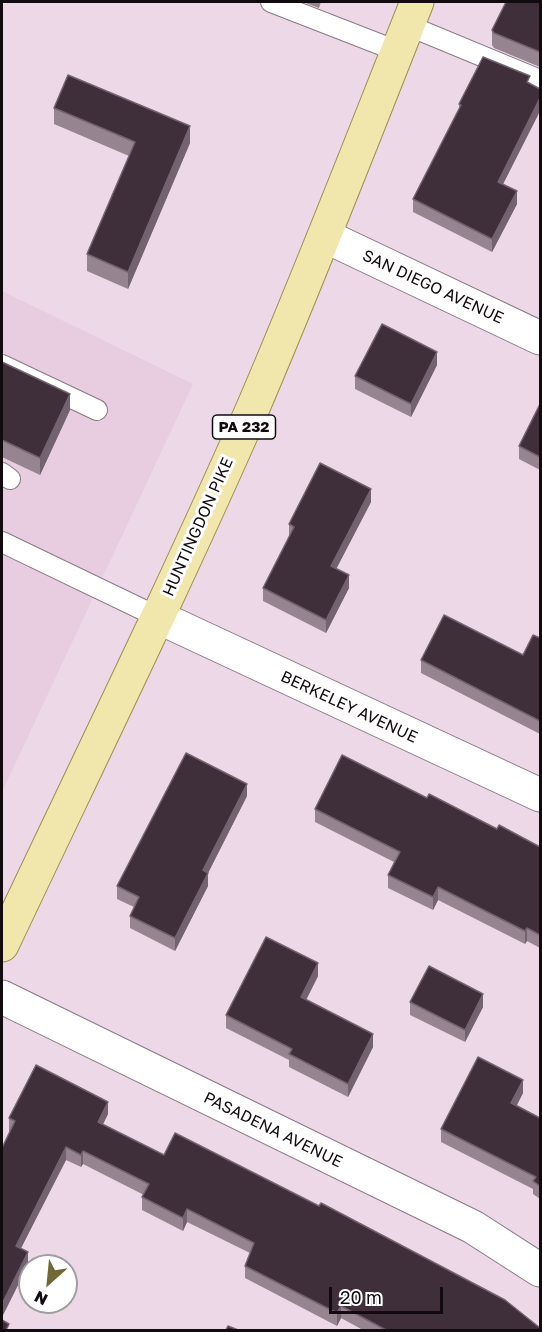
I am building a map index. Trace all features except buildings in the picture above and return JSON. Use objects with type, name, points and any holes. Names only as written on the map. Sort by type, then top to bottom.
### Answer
[{"type":"main road","name":"HUNTINGDON PIKE","points":[[2,945],[158,617],[251,410],[325,236],[407,26]]},
{"type":"street","name":"SAN DIEGO AVENUE","points":[[325,236],[540,338]]},
{"type":"street","name":"BERKELEY AVENUE","points":[[158,617],[540,795]]},
{"type":"street","name":"PASADENA AVENUE","points":[[2,997],[473,1227],[540,1270]]},
{"type":"lane","points":[[271,2],[407,26],[540,80]]},
{"type":"lane","points":[[2,365],[97,410]]},
{"type":"lane","points":[[2,542],[158,617]]},
{"type":"shaded area","points":[[2,291],[193,384],[2,792]]}]
